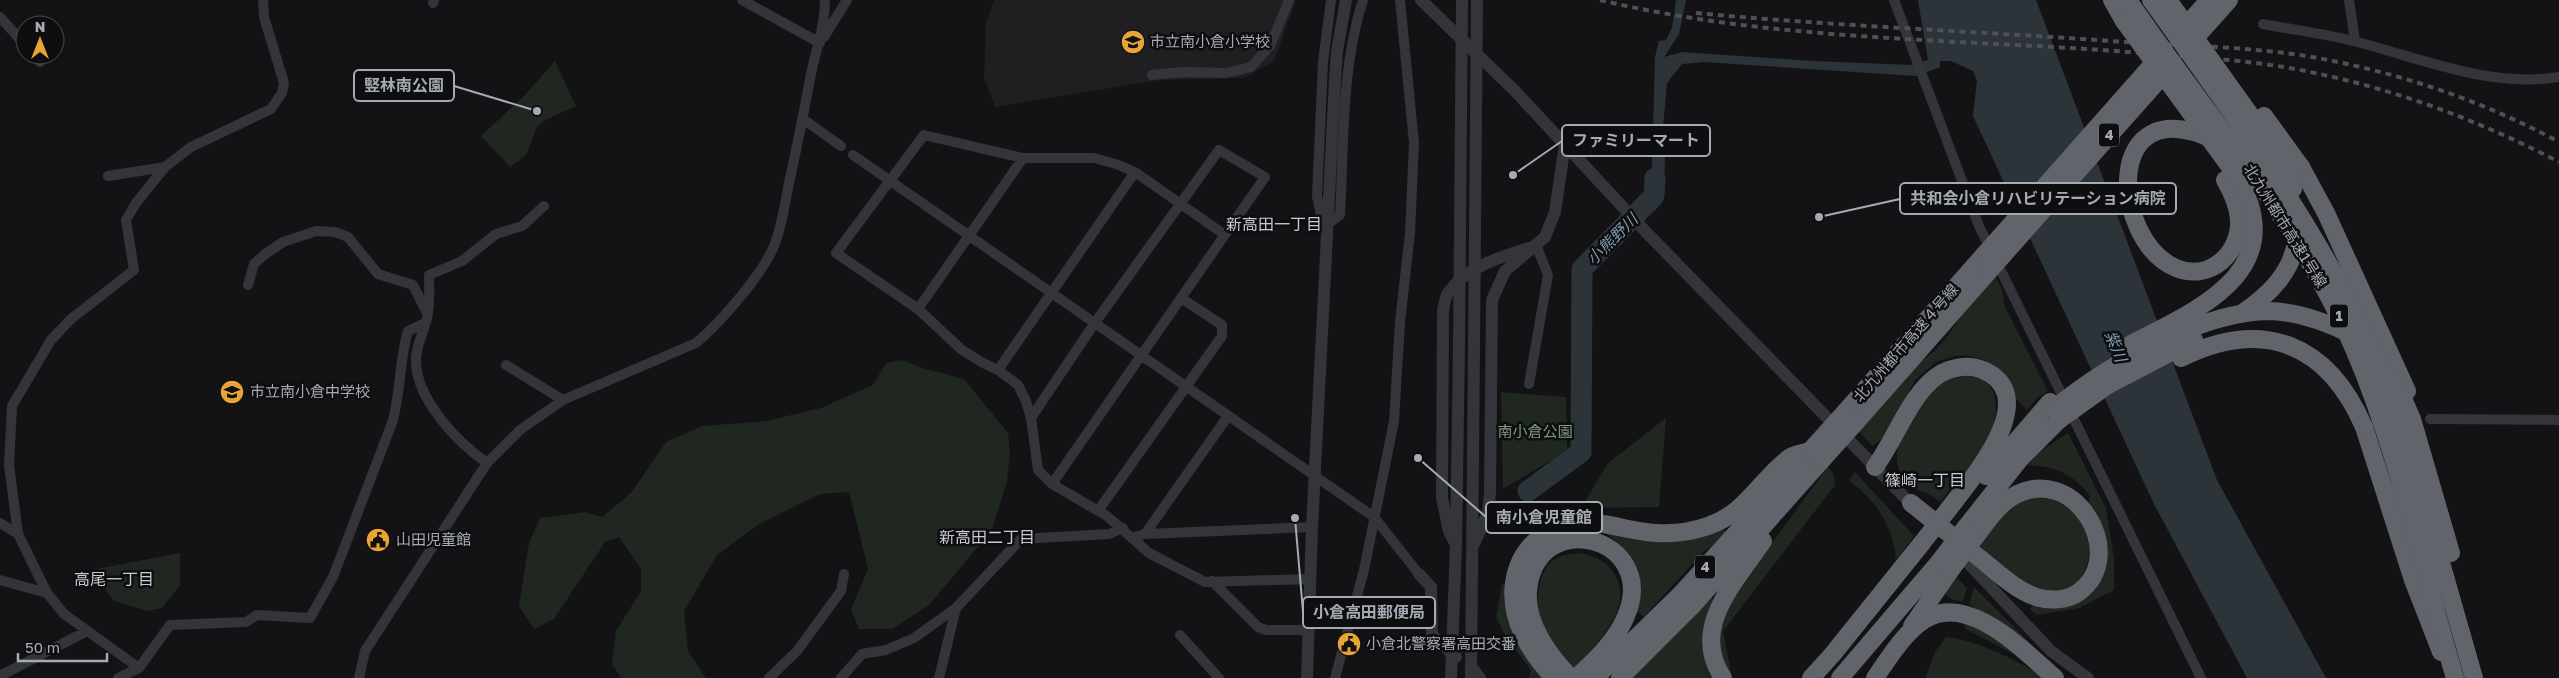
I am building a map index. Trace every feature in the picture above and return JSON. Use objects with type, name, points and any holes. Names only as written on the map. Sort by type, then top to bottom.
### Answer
[{"type":"highway","points":[[2112,0],[2146,60],[2225,180],[2237,208],[2238,234],[2227,257],[2218,266],[2192,272],[2178,269],[2165,262],[2153,252],[2136,220],[2128,188],[2130,162],[2141,140],[2159,129],[2184,129],[2217,141],[2253,170],[2292,217]]},
{"type":"highway","name":"北九州都市高速1号線","points":[[2128,0],[2238,151],[2277,210],[2334,307],[2354,349],[2387,439],[2453,678]]},
{"type":"highway","name":"北九州都市高速1号線","points":[[2151,0],[2248,136],[2291,202],[2349,300],[2370,344],[2403,434],[2474,678]]},
{"type":"highway","points":[[1840,678],[1961,522],[2015,442],[2056,414],[2193,340],[2255,304],[2284,273],[2296,246],[2298,213],[2296,198],[2283,166],[2261,130],[2168,0]]},
{"type":"highway","points":[[2168,0],[2271,125],[2301,167],[2314,190],[2412,402],[2446,510],[2450,530],[2436,575]]},
{"type":"highway","name":"北九州都市高速４号線","points":[[1987,263],[2209,0]]},
{"type":"highway","name":"北九州都市高速４号線","points":[[1581,677],[1674,602],[1816,456],[1987,263],[2229,0]]},
{"type":"highway","points":[[2056,414],[2074,380],[2098,363],[2220,294],[2242,269],[2254,240],[2252,209],[2238,178],[2124,21]]},
{"type":"highway","points":[[1854,678],[1935,556],[1961,522],[2008,473],[2056,414],[2101,374],[2122,362],[2186,331],[2229,316],[2250,312],[2292,313],[2330,324],[2352,335],[2369,348],[2395,380],[2412,419],[2486,678]]},
{"type":"highway","points":[[2056,414],[2119,389],[2210,345],[2243,339],[2261,339],[2280,342],[2315,359],[2344,387],[2361,420],[2413,580],[2453,678]]},
{"type":"highway","points":[[1875,467],[1888,450],[1921,392],[1936,377],[1962,367],[1972,367],[1991,374],[1998,380],[2007,398],[2005,422],[1989,454],[1961,522]]},
{"type":"highway","points":[[1554,678],[1541,664],[1524,637],[1513,599],[1518,564],[1536,539],[1551,529],[1572,522],[1596,522],[1656,533],[1675,533],[1709,526],[1739,509],[1790,457],[1816,456]]},
{"type":"highway","name":"北九州都市高速４号線","points":[[1620,678],[1692,606],[1801,484],[1816,456]]},
{"type":"highway","points":[[1723,678],[1717,669],[1711,646],[1714,619],[1720,605],[1801,484]]},
{"type":"highway","points":[[1911,503],[2004,578],[2037,597],[2060,600],[2076,594],[2089,583],[2097,567],[2097,539],[2087,515],[2070,497],[2052,489],[2031,489],[2013,496],[1996,511],[1961,522]]},
{"type":"highway","points":[[1580,539],[1602,543],[1620,556],[1627,566],[1631,590],[1631,603],[1619,631],[1581,677],[1558,664],[1539,635],[1529,609],[1528,595],[1532,572],[1542,553],[1559,543],[1580,539]]},
{"type":"highway","points":[[1823,678],[1836,657],[1883,598],[1935,556]]},
{"type":"highway","points":[[1902,642],[1935,556]]},
{"type":"highway","points":[[1811,678],[1836,657],[1935,556]]},
{"type":"highway","points":[[1875,677],[1918,625],[1931,616],[1947,613],[1966,615],[1998,630],[2054,678]]},
{"type":"street","points":[[139,668],[64,614],[47,593],[18,534],[9,465],[12,406],[51,340],[71,318],[134,270],[126,220],[136,203],[165,167],[191,147],[271,109],[282,93],[284,83],[264,17],[263,0]]},
{"type":"street","points":[[742,0],[820,43]]},
{"type":"street","points":[[359,678],[366,651],[487,463],[520,430],[563,400],[696,343],[709,332],[755,276],[774,246],[820,43],[825,0]]},
{"type":"street","points":[[820,43],[847,0]]},
{"type":"street","points":[[1152,75],[1183,72],[1226,73],[1251,66],[1270,46],[1289,0]]},
{"type":"street","points":[[1328,224],[1322,220],[1317,196],[1323,62],[1331,0]]},
{"type":"street","points":[[1307,678],[1312,527],[1337,51],[1346,0]]},
{"type":"street","points":[[1328,224],[1340,215],[1346,92],[1358,16],[1363,0]]},
{"type":"street","points":[[1335,678],[1364,570],[1394,421],[1400,322],[1410,234],[1414,143],[1400,0]]},
{"type":"street","points":[[1421,0],[1515,91],[1620,205],[1911,503],[2051,650],[2088,678]]},
{"type":"street","points":[[1452,678],[1459,346],[1462,0]]},
{"type":"street","points":[[1471,672],[1474,544],[1477,0]]},
{"type":"street","points":[[1894,0],[1979,226],[2201,678]]},
{"type":"street","points":[[2349,0],[2355,41]]},
{"type":"street","points":[[0,17],[15,34]]},
{"type":"street","points":[[2263,24],[2355,41],[2471,75],[2546,79],[2559,77]]},
{"type":"street","points":[[803,120],[841,146]]},
{"type":"street","points":[[1225,235],[1135,172],[1094,158],[1023,158],[924,135],[836,253],[918,309],[962,350],[982,363],[998,370],[1018,385],[1026,401],[1031,418],[1038,470],[1052,484],[1123,528],[1149,553],[1205,582],[1311,579]]},
{"type":"street","points":[[1474,544],[1488,513],[1490,499],[1492,300],[1505,271],[1545,237],[1555,212],[1565,144]]},
{"type":"street","points":[[1031,418],[1094,324],[1179,203],[1219,150],[1265,177],[1052,484]]},
{"type":"street","points":[[853,155],[1374,517],[1419,574],[1431,586],[1432,634],[1452,656],[1481,678]]},
{"type":"street","points":[[918,309],[1023,158]]},
{"type":"street","points":[[108,176],[165,167]]},
{"type":"street","points":[[998,370],[1135,172]]},
{"type":"street","points":[[487,463],[471,452],[447,426],[421,388],[416,361],[427,319],[429,275],[462,261],[496,234],[522,226],[544,206]]},
{"type":"street","points":[[248,285],[254,264],[284,242],[316,231],[335,232],[348,237],[378,274],[406,281],[413,285],[427,319]]},
{"type":"street","points":[[1529,384],[1548,275],[1536,246]]},
{"type":"street","points":[[1456,545],[1449,531],[1442,498],[1443,312],[1448,293],[1470,272],[1504,256],[1536,246]]},
{"type":"street","points":[[1098,511],[1222,336],[1222,325],[1181,298]]},
{"type":"street","points":[[118,678],[139,668],[170,625],[246,622],[257,615],[310,618],[333,577],[392,423],[399,400],[405,342],[408,331],[427,319]]},
{"type":"street","points":[[506,365],[563,400]]},
{"type":"street","points":[[1145,534],[1228,416]]},
{"type":"street","points":[[2430,419],[2559,420]]},
{"type":"street","points":[[0,522],[18,534]]},
{"type":"street","points":[[1134,537],[1145,534],[1312,527]]},
{"type":"street","points":[[841,678],[862,654],[886,650],[914,638],[956,608],[1021,539],[1110,534],[1123,528]]},
{"type":"street","points":[[769,678],[797,651],[841,591],[844,574]]},
{"type":"street","points":[[0,580],[47,593]]},
{"type":"street","points":[[1212,581],[1258,628],[1266,630],[1309,630]]},
{"type":"street","points":[[939,678],[956,608]]},
{"type":"street","points":[[0,676],[87,631]]},
{"type":"street","points":[[1180,635],[1219,678]]},
{"type":"shaded area","name":"市立南小倉小学校","points":[[994,0],[1296,0],[1274,61],[1244,78],[1160,80],[995,107],[984,78],[986,24]]},
{"type":"green space","points":[[555,61],[576,106],[545,120],[537,127],[526,155],[510,167],[481,136],[524,96]]},
{"type":"green space","points":[[1995,276],[2002,289],[2004,305],[2048,391],[2038,397],[2027,410],[2015,397],[2011,385],[2001,371],[1982,359],[1964,355],[1955,356],[1936,362],[1915,380],[1887,435],[1872,446],[1859,432],[1919,362],[1939,346],[1969,305]]},
{"type":"green space","points":[[902,360],[922,368],[964,379],[1008,433],[1010,453],[1007,481],[992,530],[929,605],[892,629],[859,629],[851,609],[868,569],[849,492],[820,494],[759,524],[717,555],[684,611],[688,651],[706,678],[621,678],[612,664],[616,631],[641,591],[641,569],[619,537],[605,542],[554,619],[534,629],[519,606],[529,543],[540,518],[585,512],[602,517],[631,493],[666,442],[702,426],[766,421],[821,408],[873,385],[886,363]]},
{"type":"green space","points":[[1962,374],[1979,377],[1988,384],[1993,391],[1995,400],[1995,419],[1986,445],[1940,502],[1907,483],[1898,466],[1897,454],[1905,428],[1920,403],[1937,384]]},
{"type":"green space","name":"南小倉公園","points":[[1501,392],[1566,397],[1567,451],[1503,489]]},
{"type":"green space","points":[[1666,418],[1659,507],[1581,508],[1608,463]]},
{"type":"green space","points":[[2068,433],[2106,508],[2114,559],[2114,590],[2079,608],[2036,615],[2030,609],[2036,603],[2096,582],[2088,506],[2090,496],[2077,482],[2055,469],[2028,465],[2041,451]]},
{"type":"green space","points":[[1828,467],[1834,475],[1835,485],[1723,631],[1732,678],[1721,664],[1717,637],[1731,598]]},
{"type":"green space","points":[[1855,472],[1914,536],[1896,560],[1891,535],[1882,515],[1859,488],[1849,480]]},
{"type":"green space","points":[[2029,497],[2053,498],[2074,511],[2085,526],[2089,539],[2089,553],[2086,566],[2080,578],[2071,587],[2059,591],[2044,591],[2024,584],[1998,565],[1976,542],[2002,512]]},
{"type":"green space","points":[[1721,526],[1726,531],[1712,546],[1704,551],[1644,617],[1637,611],[1641,586],[1636,566],[1624,549],[1605,533],[1606,530]]},
{"type":"green space","points":[[180,553],[180,585],[162,608],[147,611],[114,601],[91,570]]},
{"type":"green space","points":[[1578,553],[1599,559],[1611,568],[1619,586],[1620,600],[1610,626],[1573,669],[1557,648],[1544,626],[1538,602],[1542,576],[1548,565],[1561,556]]},
{"type":"green space","points":[[1953,573],[1967,588],[1963,602],[1951,599],[1940,589]]},
{"type":"green space","points":[[1502,584],[1505,584],[1545,678],[1529,678],[1531,670],[1506,637],[1496,617]]},
{"type":"green space","points":[[1974,587],[2049,662],[1969,604]]},
{"type":"green space","points":[[1711,598],[1715,601],[1704,649],[1707,668],[1712,678],[1631,678]]},
{"type":"green space","points":[[1963,623],[1980,628],[2018,656],[1967,630]]},
{"type":"green space","points":[[1946,637],[1985,647],[2010,658],[2046,678],[1925,678],[1935,652]]},
{"type":"water","name":"紫川","points":[[1676,0],[1686,0],[1679,34],[1664,57],[1682,52],[1813,61],[1912,65],[1928,60],[1918,0],[2036,0],[2217,480],[2326,678],[2247,678],[2154,504],[1973,116],[1977,81],[1973,71],[1951,61],[1940,61],[1940,67],[1916,76],[1704,62],[1682,64],[1667,83],[1661,149],[1665,151],[1664,198],[1655,211],[1647,202],[1648,193],[1651,193],[1654,172],[1652,168],[1655,57],[1659,41],[1666,40],[1672,28]]},
{"type":"waterway","name":"小熊野川","points":[[1528,491],[1581,452],[1582,269],[1654,196],[1655,178]]},
{"type":"railway","points":[[1600,0],[1668,14],[1806,32],[2154,54],[2232,60],[2291,68],[2343,79],[2438,108],[2499,133],[2559,162]]},
{"type":"railway","points":[[1696,13],[2293,54],[2381,72],[2412,81],[2501,114],[2559,142]]},
{"type":"place","name":"市立南小倉小学校","points":[[1133,42]]},
{"type":"place","name":"竪林南公園","points":[[537,111]]},
{"type":"place","name":"ファミリーマート","points":[[1513,175]]},
{"type":"place","name":"共和会小倉リハビリテーション病院","points":[[1819,217]]},
{"type":"place","name":"市立南小倉中学校","points":[[232,392]]},
{"type":"place","name":"南小倉児童館","points":[[1418,458]]},
{"type":"place","name":"小倉高田郵便局","points":[[1295,518]]},
{"type":"place","name":"山田児童館","points":[[378,540]]},
{"type":"place","name":"小倉北警察署高田交番","points":[[1349,644]]},
{"type":"district","name":"新高田一丁目","points":[[1274,224]]},
{"type":"district","name":"篠崎一丁目","points":[[1925,480]]},
{"type":"district","name":"新高田二丁目","points":[[987,537]]},
{"type":"district","name":"高尾一丁目","points":[[114,579]]}]
